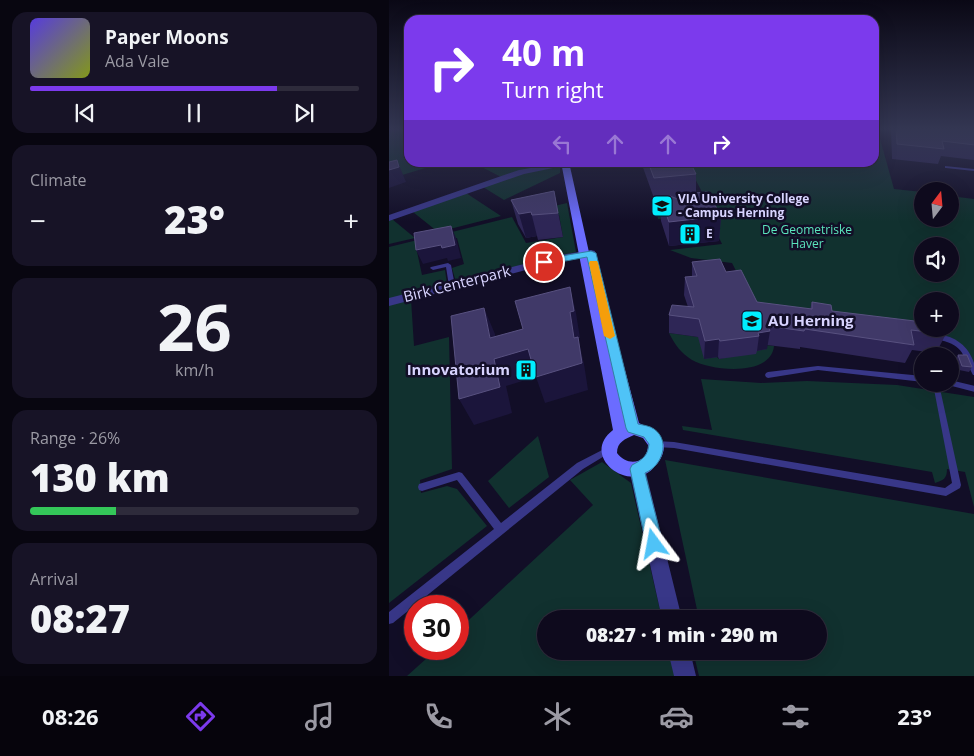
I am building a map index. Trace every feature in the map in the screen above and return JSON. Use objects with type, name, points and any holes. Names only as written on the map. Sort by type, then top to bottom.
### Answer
[{"type":"street","points":[[389,218],[522,172],[547,167]]},
{"type":"street","points":[[568,167],[627,430]]},
{"type":"street","name":"Birk Centerpark","points":[[389,302],[560,258],[587,254]]},
{"type":"street","points":[[627,430],[648,432],[656,444],[656,452],[652,460],[646,466],[637,469],[626,470],[617,466],[610,459],[608,450],[610,443],[627,430]]},
{"type":"street","points":[[637,469],[670,610]]},
{"type":"street","points":[[681,660],[685,676]]},
{"type":"lane","points":[[946,166],[974,170]]},
{"type":"lane","points":[[433,268],[448,265],[452,286]]},
{"type":"lane","points":[[939,337],[962,346],[974,373]]},
{"type":"lane","points":[[768,375],[818,368],[914,378]]},
{"type":"lane","points":[[959,386],[974,389]]},
{"type":"lane","points":[[656,444],[674,444],[946,492],[957,485],[938,392]]},
{"type":"lane","points":[[389,619],[580,466],[608,450]]},
{"type":"lane","points":[[422,487],[459,476],[500,529]]},
{"type":"green space","points":[[389,160],[404,160],[404,167],[429,167],[389,179]]},
{"type":"green space","name":"De Geometriske Haver","points":[[879,160],[886,160],[894,189],[914,191],[914,228],[959,228],[959,197],[974,199],[974,372],[962,346],[947,337],[959,337],[959,292],[914,292],[914,330],[756,310],[732,263],[691,258],[670,250],[722,244],[708,215],[658,219],[655,202],[704,196],[689,167],[879,167]]},
{"type":"green space","points":[[482,167],[540,167],[501,177]]},
{"type":"green space","points":[[560,167],[560,173],[504,200],[483,187],[524,173]]},
{"type":"green space","points":[[466,193],[501,216],[438,232],[413,212]]},
{"type":"green space","points":[[567,203],[576,252],[456,282],[452,268],[464,264],[457,238],[447,240],[440,235],[512,217],[526,243],[563,237],[559,215],[520,214]]},
{"type":"green space","points":[[392,219],[415,238],[389,244],[389,220]]},
{"type":"green space","points":[[434,236],[416,247],[422,275],[445,270],[447,284],[389,299],[389,247]]},
{"type":"green space","points":[[411,299],[414,346],[449,337],[452,469],[420,480],[421,493],[447,486],[457,489],[487,526],[389,603],[389,305]]},
{"type":"green space","points":[[669,333],[698,337],[719,359],[755,351],[765,345],[774,346],[770,356],[763,363],[752,367],[726,369],[712,367],[692,360],[679,348]]},
{"type":"green space","points":[[701,379],[761,383],[807,381],[897,385],[914,388],[914,392],[942,392],[974,397],[974,507],[965,472],[947,469],[944,479],[935,483],[932,472],[683,430],[682,426],[712,430]]},
{"type":"green space","points":[[538,436],[549,477],[509,508],[488,481]]},
{"type":"green space","points":[[665,460],[974,514],[974,676],[699,676],[695,660],[827,660],[827,610],[697,610]]},
{"type":"green space","points":[[602,462],[631,483],[660,610],[537,610],[537,660],[671,660],[675,676],[407,676],[425,660],[469,660],[469,620],[593,505],[570,480]]},
{"type":"building","points":[[397,160],[399,167],[389,170],[389,162]]},
{"type":"building","points":[[650,167],[692,167],[696,174],[654,178]]},
{"type":"building","points":[[554,191],[558,213],[532,215],[531,212],[519,214],[511,200]]},
{"type":"building","points":[[708,192],[721,216],[669,222],[660,197],[670,196],[680,200],[697,200],[694,193]]},
{"type":"building","points":[[451,226],[455,245],[442,248],[441,245],[416,250],[414,233]]},
{"type":"building","points":[[720,259],[726,272],[741,270],[757,302],[812,309],[812,302],[831,305],[832,311],[914,321],[914,330],[911,330],[914,345],[805,329],[804,331],[768,326],[770,331],[758,333],[759,336],[705,341],[699,319],[669,315],[672,305],[694,307],[685,277],[697,276],[692,262]]},
{"type":"building","points":[[570,287],[574,311],[570,312],[574,338],[578,337],[582,363],[536,377],[528,349],[494,359],[500,387],[459,399],[451,316],[484,308],[490,338],[523,329],[515,301]]},
{"type":"building","points":[[959,355],[967,355],[972,367],[962,366]]},
{"type":"slow traffic","points":[[593,263],[610,336]]},
{"type":"place","name":"VIA University College - Campus Herning","points":[[662,206]]},
{"type":"place","name":"E","points":[[690,234]]},
{"type":"place","name":"AU Herning","points":[[752,321]]},
{"type":"place","name":"Innovatorium","points":[[526,370]]},
{"type":"route","points":[[544,262],[591,253],[633,428],[648,432],[656,444],[656,452],[652,460],[646,466],[637,469],[654,544]]}]
